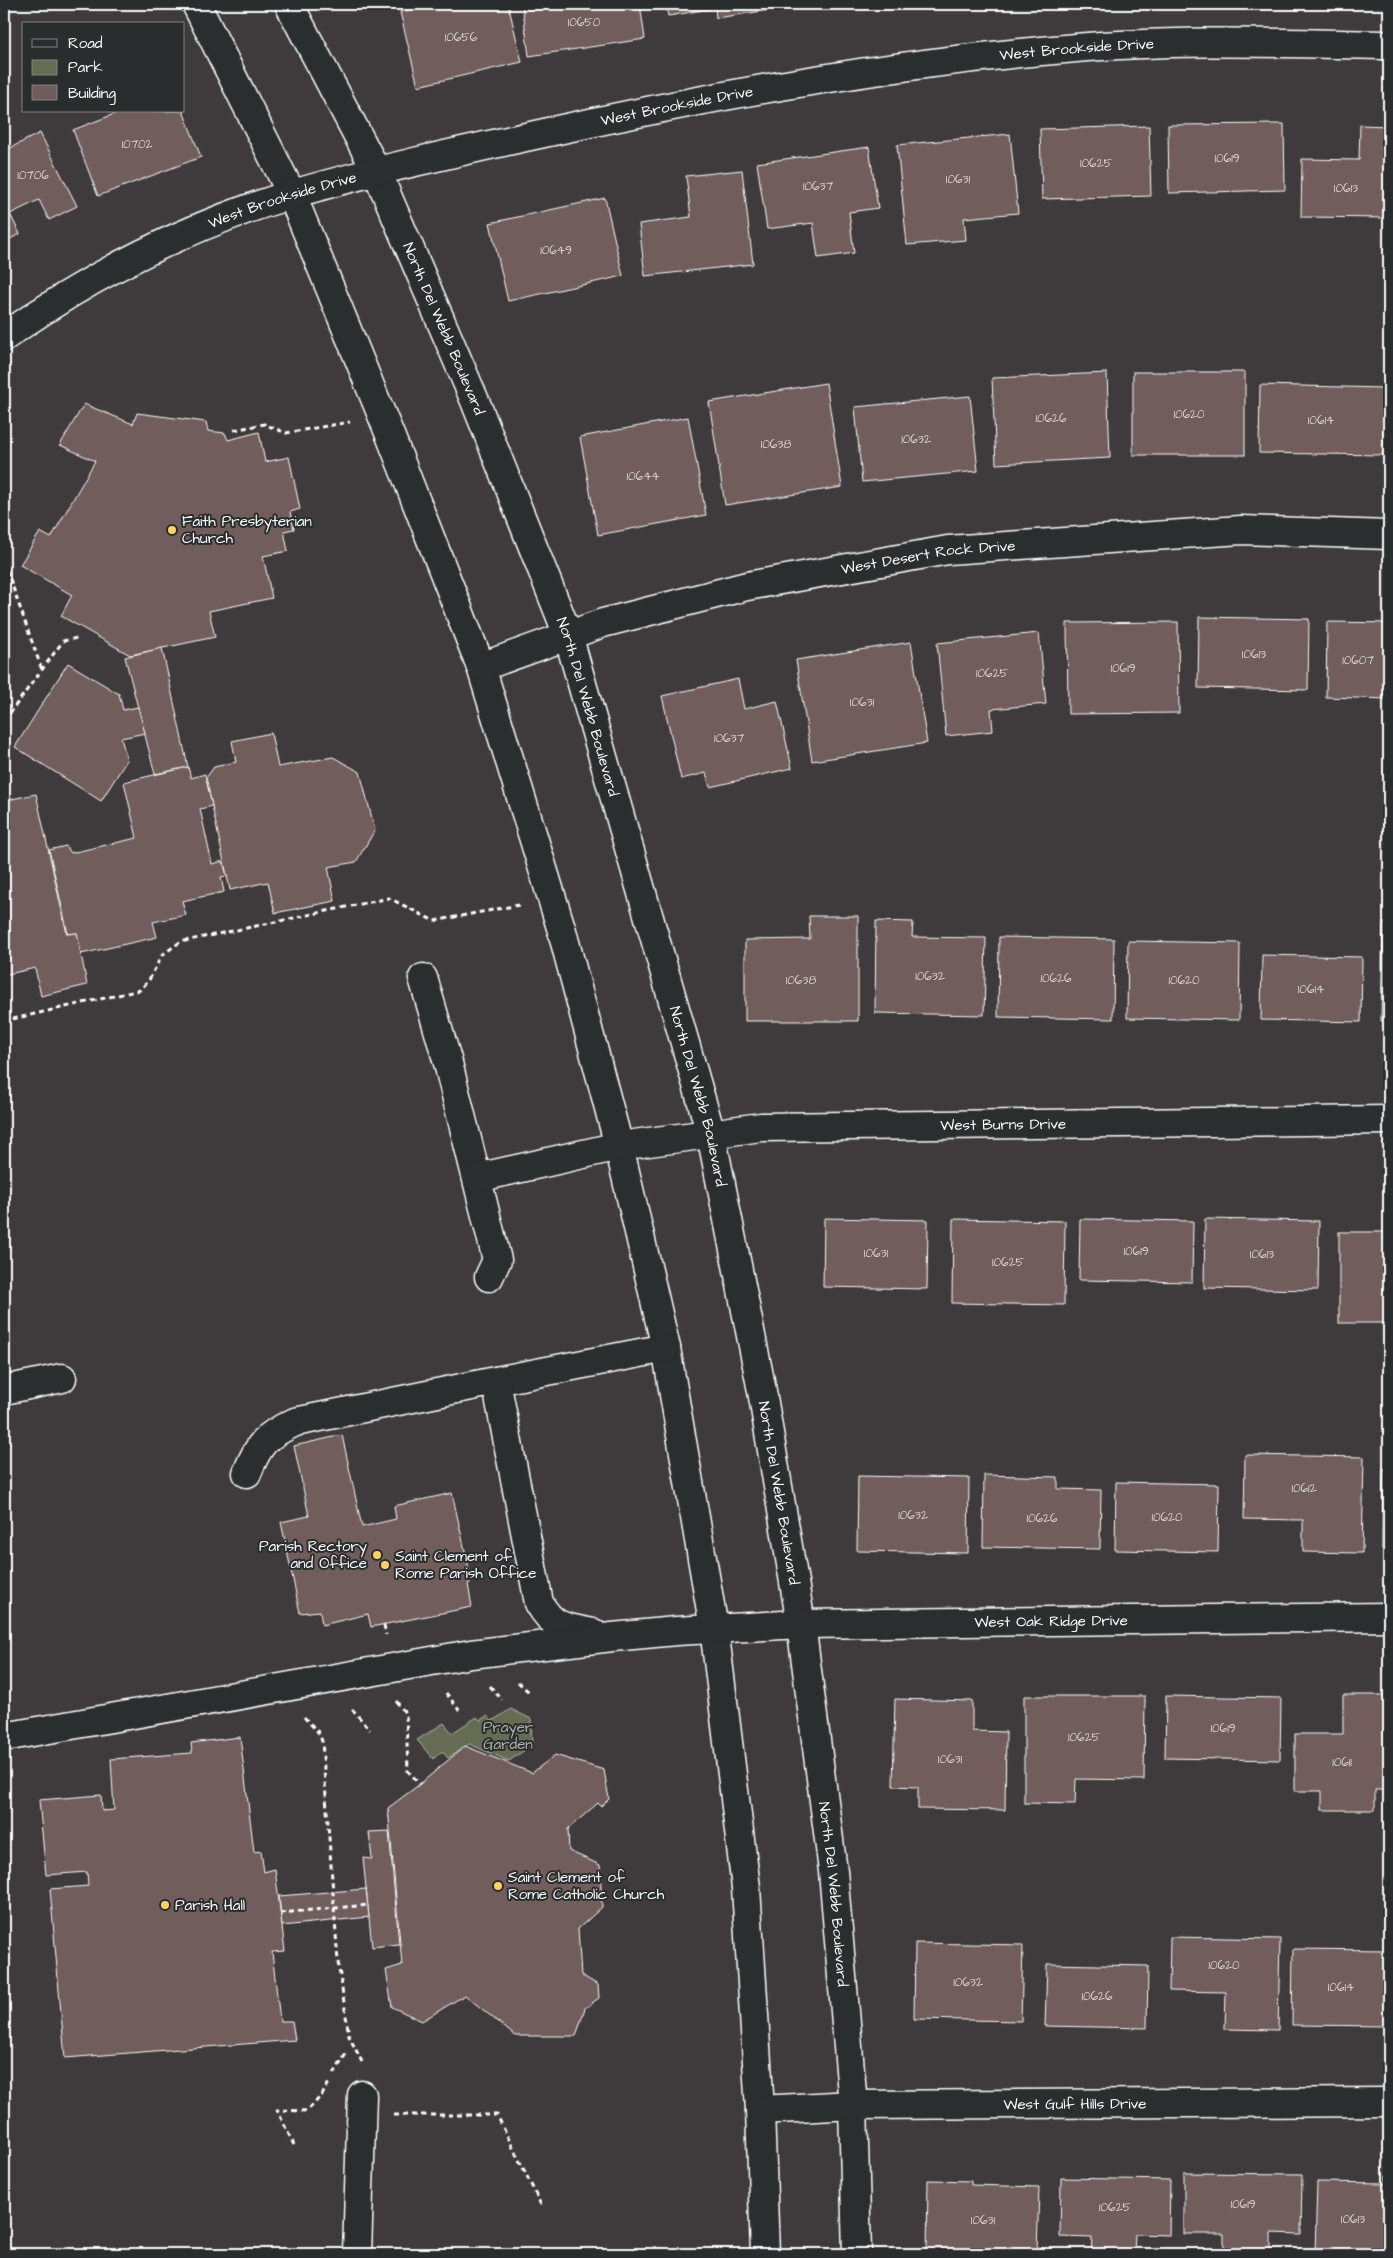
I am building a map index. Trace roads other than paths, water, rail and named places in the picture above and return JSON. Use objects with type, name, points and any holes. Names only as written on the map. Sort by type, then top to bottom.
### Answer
[{"type":"street","points":[[196,4],[292,195],[481,667],[562,931],[619,1146],[666,1348],[714,1628],[746,1888],[760,2110],[765,2254]]},
{"type":"street","name":"North Del Webb Boulevard","points":[[288,4],[377,172],[475,401],[568,636],[711,1134],[762,1391],[801,1624],[832,1871],[853,2105],[857,2254]]},
{"type":"street","name":"West Brookside Drive","points":[[4,337],[81,286],[124,262],[214,224],[292,195],[464,150],[651,110],[814,80],[928,63],[1067,48],[1188,42],[1389,45]]},
{"type":"street","name":"West Desert Rock Drive","points":[[481,667],[603,623],[747,586],[948,550],[1241,530],[1389,534]]},
{"type":"street","points":[[423,978],[448,1063],[497,1260],[489,1277]]},
{"type":"street","name":"West Burns Drive","points":[[477,1178],[619,1146],[761,1127],[1389,1120]]},
{"type":"street","points":[[247,1473],[258,1448],[275,1432],[295,1422],[666,1348]]},
{"type":"street","points":[[4,1390],[62,1378]]},
{"type":"street","points":[[496,1381],[539,1602],[548,1618],[564,1627],[612,1636]]},
{"type":"street","name":"West Oak Ridge Drive","points":[[612,1636],[714,1628],[801,1624],[1389,1617]]},
{"type":"street","points":[[4,1737],[471,1654],[612,1636]]},
{"type":"street","points":[[357,2254],[362,2095]]},
{"type":"street","name":"West Gulf Hills Drive","points":[[760,2110],[853,2105],[1389,2102]]},
{"type":"place","name":"Faith Presbyterian Church","points":[[172,530]]},
{"type":"place","name":"Parish Rectory and Office","points":[[377,1555]]},
{"type":"place","name":"Saint Clement of Rome Parish Office","points":[[385,1565]]},
{"type":"place","name":"Saint Clement of Rome Catholic Church","points":[[498,1886]]},
{"type":"place","name":"Parish Hall","points":[[165,1905]]},
{"type":"park label","name":"Prayer Garden","points":[[508,1736]]}]
